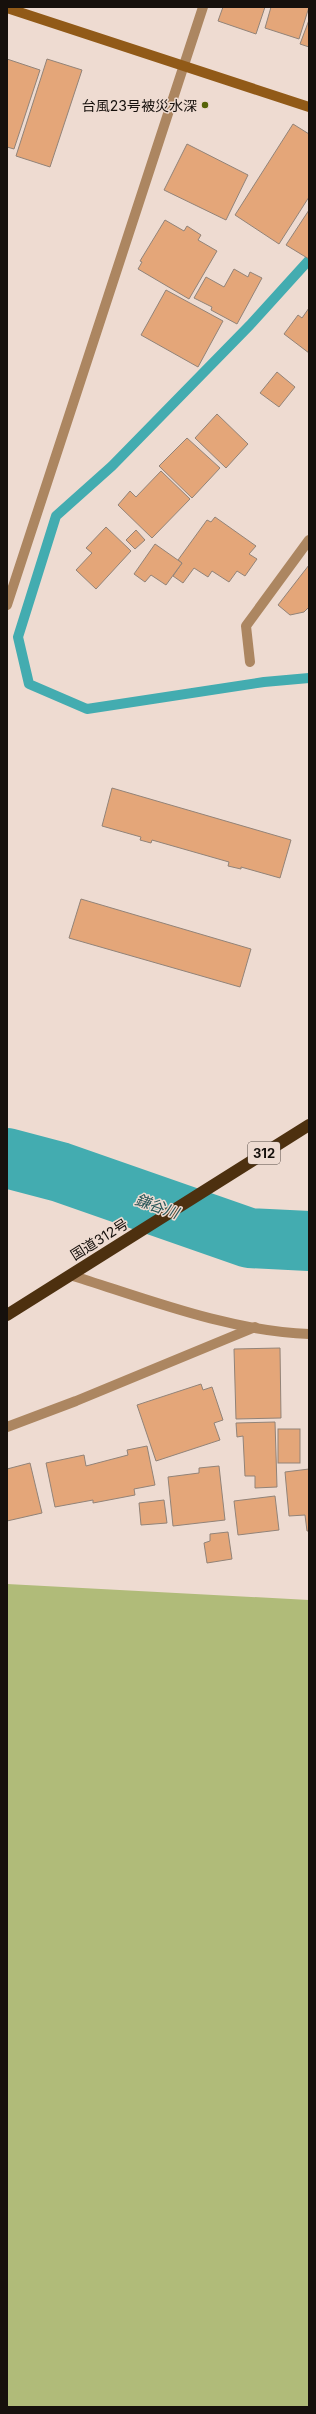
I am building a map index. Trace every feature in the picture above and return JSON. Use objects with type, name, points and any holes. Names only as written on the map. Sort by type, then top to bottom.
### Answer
[{"type":"highway","name":"国道312号","points":[[7,1315],[309,1125]]},
{"type":"street","points":[[7,605],[203,7]]},
{"type":"street","points":[[7,8],[309,106]]},
{"type":"street","points":[[250,662],[246,626],[309,540]]},
{"type":"street","points":[[70,1275],[228,1322],[309,1334]]},
{"type":"street","points":[[7,1427],[76,1401],[255,1327]]},
{"type":"green space","points":[[7,1584],[309,1600],[309,2407],[7,2407]]},
{"type":"building","points":[[223,7],[265,7],[256,34],[218,21]]},
{"type":"building","points":[[271,7],[309,7],[299,39],[265,28]]},
{"type":"building","points":[[309,20],[309,47],[300,44]]},
{"type":"building","points":[[7,59],[40,70],[14,149],[7,147]]},
{"type":"building","points":[[47,59],[82,70],[50,167],[16,156]]},
{"type":"building","points":[[293,124],[309,134],[309,197],[279,244],[235,215]]},
{"type":"building","points":[[187,144],[248,175],[226,220],[164,190]]},
{"type":"building","points":[[309,210],[309,259],[286,245]]},
{"type":"building","points":[[165,220],[184,231],[187,226],[201,235],[198,240],[217,251],[189,299],[138,269],[142,262],[140,261]]},
{"type":"building","points":[[234,269],[248,277],[250,272],[262,278],[237,324],[211,310],[212,307],[194,298],[206,277],[224,287]]},
{"type":"building","points":[[166,290],[223,321],[198,367],[141,335]]},
{"type":"building","points":[[309,308],[309,353],[284,334],[298,315],[302,318]]},
{"type":"building","points":[[277,372],[295,387],[279,407],[260,393]]},
{"type":"building","points":[[217,414],[248,444],[226,468],[195,438]]},
{"type":"building","points":[[187,438],[220,468],[192,498],[159,466]]},
{"type":"building","points":[[161,471],[190,499],[152,538],[118,505],[130,491],[136,497]]},
{"type":"building","points":[[215,517],[256,546],[249,554],[257,559],[245,576],[237,571],[229,582],[212,571],[208,577],[194,568],[183,583],[173,576],[182,563],[178,560],[207,520],[211,522]]},
{"type":"building","points":[[106,527],[131,551],[96,589],[76,570],[92,553],[86,548]]},
{"type":"building","points":[[136,530],[145,540],[135,549],[126,540]]},
{"type":"building","points":[[155,544],[182,563],[166,585],[151,575],[145,582],[134,574]]},
{"type":"building","points":[[309,565],[309,607],[304,612],[290,615],[278,605]]},
{"type":"building","points":[[112,788],[291,840],[280,878],[241,867],[241,869],[228,866],[229,862],[152,840],[151,843],[140,840],[141,837],[102,826]]},
{"type":"building","points":[[81,899],[251,949],[240,987],[69,938]]},
{"type":"building","points":[[280,1348],[281,1418],[236,1419],[234,1349]]},
{"type":"building","points":[[201,1384],[203,1390],[212,1387],[223,1420],[214,1423],[220,1440],[156,1461],[137,1405]]},
{"type":"building","points":[[275,1422],[277,1487],[255,1488],[255,1476],[245,1476],[243,1436],[237,1437],[236,1423]]},
{"type":"building","points":[[278,1429],[300,1429],[300,1463],[278,1463]]},
{"type":"building","points":[[147,1446],[155,1485],[134,1489],[135,1495],[93,1503],[93,1500],[55,1507],[46,1463],[84,1455],[86,1466],[128,1455],[127,1450]]},
{"type":"building","points":[[30,1463],[42,1513],[7,1521],[7,1469]]},
{"type":"building","points":[[219,1466],[225,1520],[173,1526],[168,1477],[199,1473],[199,1468]]},
{"type":"building","points":[[309,1469],[309,1531],[307,1531],[305,1515],[289,1516],[285,1472]]},
{"type":"building","points":[[275,1496],[279,1530],[238,1535],[234,1501]]},
{"type":"building","points":[[164,1500],[167,1523],[141,1525],[139,1503]]},
{"type":"building","points":[[228,1532],[232,1559],[207,1563],[204,1543],[210,1541],[210,1534]]},
{"type":"waterway","points":[[309,260],[250,325],[112,466],[56,516],[18,637],[29,684],[87,709],[264,682],[309,678]]},
{"type":"waterway","name":"鎌谷川","points":[[7,1158],[60,1172],[249,1238],[309,1241]]},
{"type":"place","name":"台風23号被災水深","points":[[205,105]]}]
